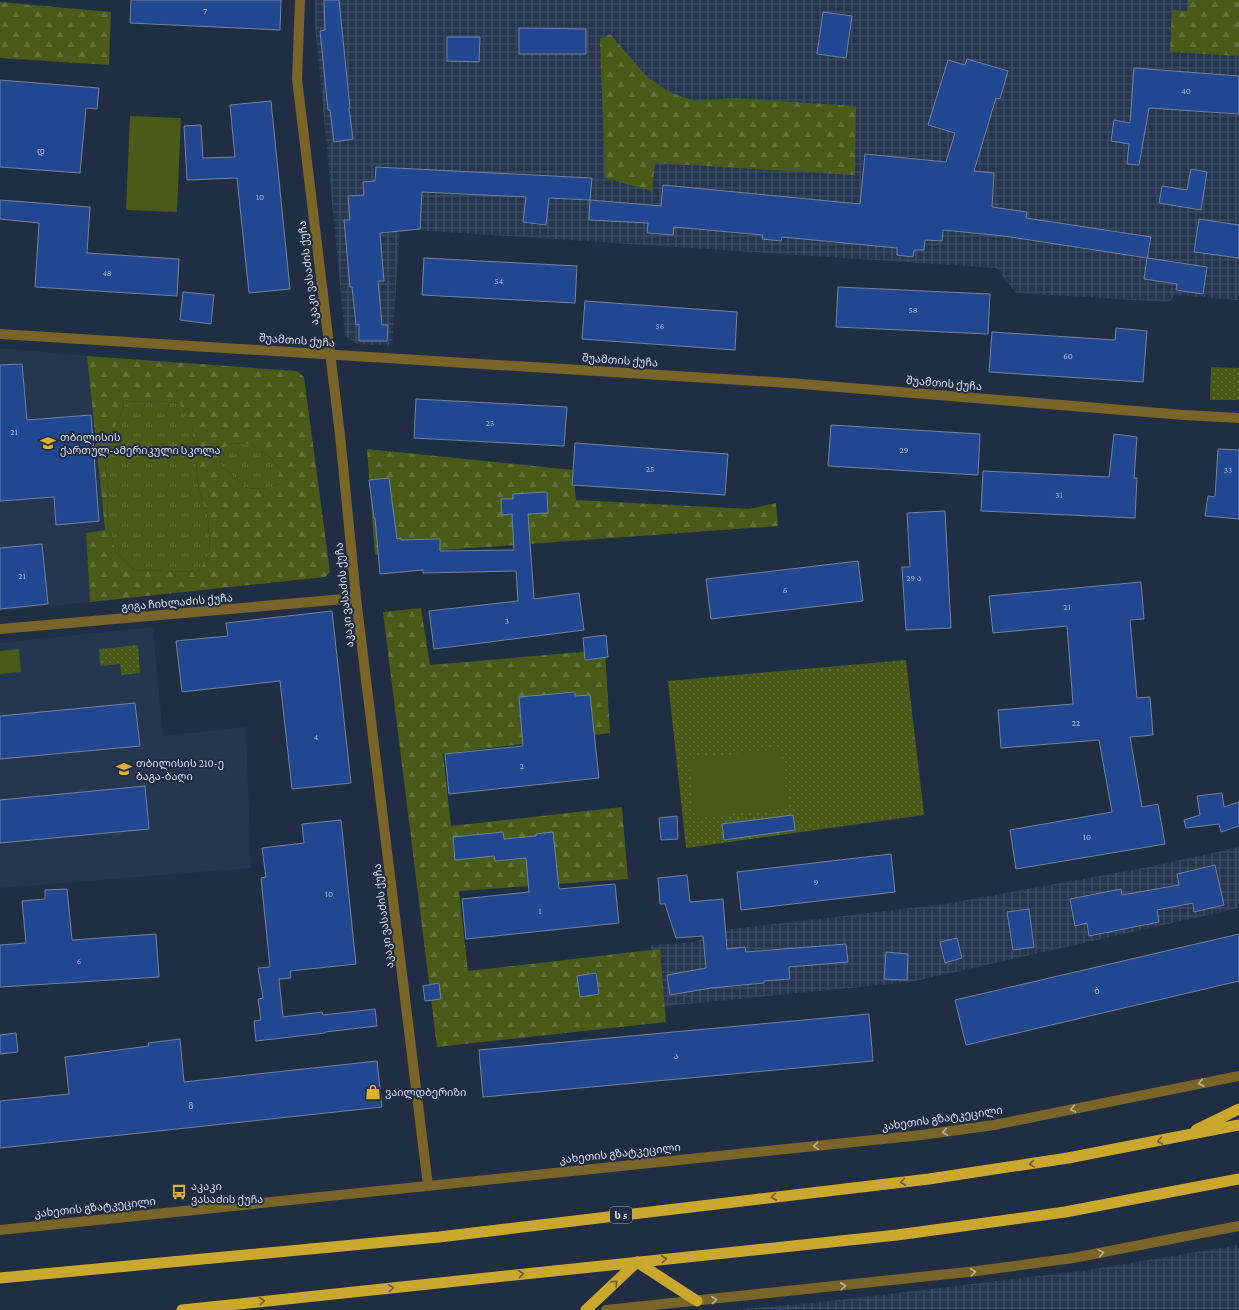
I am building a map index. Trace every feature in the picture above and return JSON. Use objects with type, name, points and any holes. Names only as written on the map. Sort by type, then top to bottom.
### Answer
[{"type":"highway","points":[[1182,1137],[1239,1109]]},
{"type":"highway","name":"ს 5","points":[[0,1278],[440,1237],[929,1179],[1068,1158],[1239,1125]]},
{"type":"highway","points":[[182,1310],[897,1235],[1065,1212],[1239,1179]]},
{"type":"highway","points":[[637,1262],[697,1301]]},
{"type":"highway","points":[[586,1310],[637,1262]]},
{"type":"street","name":"აკაკი ვასაძის ქუჩა","points":[[300,0],[297,79],[330,354],[356,598],[428,1186]]},
{"type":"street","name":"შუამთის ქუჩა","points":[[0,334],[789,383],[1184,415],[1239,418]]},
{"type":"street","name":"გიგა ჩიხლაძის ქუჩა","points":[[0,629],[356,598]]},
{"type":"street","name":"კახეთის გზატკეცილი","points":[[0,1230],[915,1136],[1002,1124],[1239,1076]]},
{"type":"street","points":[[606,1310],[977,1271],[1073,1258],[1239,1226]]},
{"type":"shaded area","points":[[315,0],[1239,0],[1239,300],[1175,295],[1169,302],[1016,293],[996,268],[400,229],[392,346],[357,344],[345,336],[315,25]]},
{"type":"shaded area","name":"თბილისის ქართულ-ამერიკული სკოლა","points":[[0,348],[87,356],[105,530],[86,533],[90,602],[0,611]]},
{"type":"shaded area","name":"თბილისის 210-ე ბაგა-ბაღი","points":[[153,627],[163,736],[246,727],[251,868],[0,888],[0,643]]},
{"type":"shaded area","points":[[1239,847],[1239,908],[911,982],[656,1007],[651,945],[698,942],[707,932],[945,904],[1149,867]]},
{"type":"shaded area","points":[[1239,1245],[1239,1310],[734,1310],[822,1302],[1089,1270]]},
{"type":"green space","points":[[1188,0],[1239,0],[1239,56],[1170,52],[1172,10],[1187,11]]},
{"type":"green space","points":[[0,2],[111,12],[109,65],[0,58]]},
{"type":"green space","points":[[610,34],[647,77],[671,93],[695,101],[733,98],[856,106],[855,175],[655,163],[652,191],[605,178],[600,39]]},
{"type":"green space","points":[[130,116],[181,118],[177,212],[126,210]]},
{"type":"green space","points":[[87,356],[297,371],[304,377],[330,572],[325,577],[90,602],[86,533],[105,530]],"holes":[[[158,401],[179,403],[191,421],[198,486],[208,518],[210,553],[198,572],[134,570],[116,552],[107,522],[108,490],[102,436],[114,431],[125,402]],[[232,443],[251,444],[271,458],[279,469],[279,484],[263,489],[247,488],[221,465],[219,450]]]},
{"type":"green space","points":[[1211,367],[1239,368],[1239,400],[1210,400]]},
{"type":"green space","points":[[158,401],[179,403],[191,420],[198,486],[208,518],[210,553],[198,572],[134,570],[116,552],[107,522],[108,490],[102,436],[114,431],[125,402]]},
{"type":"green space","points":[[232,443],[251,444],[271,458],[279,469],[279,484],[263,489],[247,488],[221,465],[219,449]]},
{"type":"green space","points":[[367,449],[573,470],[576,500],[749,509],[776,503],[778,526],[375,555]]},
{"type":"green space","points":[[421,608],[430,665],[605,650],[610,733],[443,754],[451,826],[622,807],[628,879],[459,891],[468,971],[660,949],[666,1022],[437,1047],[383,612]]},
{"type":"green space","points":[[138,645],[140,673],[122,675],[120,664],[100,666],[99,649]]},
{"type":"green space","points":[[19,649],[21,672],[0,674],[0,651]]},
{"type":"green space","points":[[906,660],[924,815],[686,848],[668,681]]},
{"type":"green space","points":[[781,749],[788,808],[695,818],[689,759]]},
{"type":"building","points":[[131,0],[281,0],[280,30],[130,23]]},
{"type":"building","points":[[324,0],[339,0],[353,139],[334,142],[330,110],[328,110],[320,31],[325,30]]},
{"type":"building","points":[[823,12],[852,16],[846,58],[817,54]]},
{"type":"building","points":[[519,28],[586,29],[586,54],[519,54]]},
{"type":"building","points":[[447,37],[480,37],[479,62],[447,61]]},
{"type":"building","points":[[967,59],[1008,71],[1000,99],[996,98],[974,171],[994,173],[992,207],[1027,212],[1026,218],[1151,237],[1147,258],[1004,236],[943,230],[942,241],[925,240],[924,250],[914,250],[913,257],[897,255],[897,248],[782,237],[781,241],[762,239],[763,235],[674,227],[673,235],[647,233],[648,223],[589,220],[590,200],[661,206],[663,185],[860,204],[865,154],[946,162],[955,133],[928,125],[948,60],[965,65]]},
{"type":"building","points":[[1134,68],[1239,76],[1239,114],[1149,108],[1139,165],[1127,164],[1129,144],[1111,141],[1114,120],[1130,123]]},
{"type":"building","points":[[0,80],[99,88],[97,109],[86,108],[80,173],[0,167]]},
{"type":"building","points":[[271,101],[290,289],[249,293],[237,178],[187,180],[184,126],[201,125],[203,158],[235,157],[230,105]]},
{"type":"building","points":[[376,167],[592,178],[590,200],[549,198],[546,225],[523,222],[526,197],[422,192],[420,229],[380,233],[384,281],[378,281],[382,325],[388,325],[387,341],[359,341],[359,324],[356,325],[352,287],[350,287],[344,220],[350,220],[348,196],[364,195],[363,182],[375,181]]},
{"type":"building","points":[[1191,169],[1207,172],[1201,210],[1159,203],[1162,186],[1187,190]]},
{"type":"building","points":[[0,200],[90,207],[87,253],[179,259],[177,296],[35,287],[39,223],[0,219]]},
{"type":"building","points":[[1199,219],[1239,225],[1239,258],[1194,252]]},
{"type":"building","points":[[424,258],[577,266],[575,303],[422,295]]},
{"type":"building","points":[[1147,258],[1207,267],[1203,294],[1176,290],[1177,284],[1144,279]]},
{"type":"building","points":[[838,287],[990,294],[988,334],[836,327]]},
{"type":"building","points":[[183,292],[214,295],[211,324],[180,320]]},
{"type":"building","points":[[585,301],[737,312],[735,350],[582,339]]},
{"type":"building","points":[[1116,328],[1147,331],[1143,382],[989,372],[992,332],[1115,340]]},
{"type":"building","points":[[22,364],[27,420],[91,415],[99,521],[56,525],[54,497],[0,501],[0,365]]},
{"type":"building","points":[[416,399],[567,407],[564,446],[414,438]]},
{"type":"building","points":[[831,425],[980,434],[978,475],[828,466]]},
{"type":"building","points":[[1114,434],[1137,437],[1134,478],[1137,478],[1135,518],[981,511],[983,471],[1109,477]]},
{"type":"building","points":[[575,443],[728,454],[725,495],[572,485]]},
{"type":"building","points":[[1218,449],[1239,450],[1239,519],[1205,516],[1208,496],[1215,497]]},
{"type":"building","points":[[389,478],[397,539],[440,539],[440,551],[514,550],[512,514],[502,515],[501,499],[513,499],[513,494],[547,492],[548,513],[528,514],[534,599],[579,593],[584,630],[434,649],[429,611],[518,601],[516,571],[423,573],[423,570],[380,574],[375,518],[369,480]]},
{"type":"building","points":[[945,511],[951,628],[906,630],[902,567],[910,567],[907,513]]},
{"type":"building","points":[[42,544],[48,604],[0,609],[0,548]]},
{"type":"building","points":[[858,561],[863,601],[711,619],[706,579]]},
{"type":"building","points":[[1141,582],[1144,619],[1130,620],[1137,698],[1150,697],[1153,735],[1130,737],[1142,807],[1158,804],[1165,844],[1016,869],[1010,830],[1112,812],[1099,740],[1001,748],[998,710],[1073,704],[1067,626],[993,633],[989,596]]},
{"type":"building","points":[[332,611],[351,783],[292,789],[280,681],[182,692],[176,641],[228,636],[226,623]]},
{"type":"building","points":[[606,635],[608,657],[585,660],[583,638]]},
{"type":"building","points":[[575,692],[575,696],[590,695],[599,778],[449,794],[445,754],[523,746],[519,697]]},
{"type":"building","points":[[135,703],[140,746],[0,759],[0,716]]},
{"type":"building","points":[[145,786],[149,829],[0,843],[0,800]]},
{"type":"building","points":[[1222,793],[1224,807],[1239,802],[1239,826],[1221,832],[1219,824],[1186,828],[1184,820],[1200,815],[1197,796]]},
{"type":"building","points":[[793,815],[795,830],[724,840],[722,824]]},
{"type":"building","points":[[677,816],[678,839],[661,840],[659,818]]},
{"type":"building","points":[[341,820],[356,964],[290,971],[291,978],[279,979],[283,1017],[322,1012],[323,1015],[375,1009],[377,1026],[256,1041],[254,1021],[261,1020],[258,999],[263,998],[258,968],[270,967],[261,878],[266,877],[262,848],[304,843],[302,824]]},
{"type":"building","points":[[503,832],[504,839],[536,836],[536,834],[553,832],[559,889],[615,884],[619,923],[466,939],[462,899],[529,892],[526,858],[495,861],[494,856],[455,860],[453,837]]},
{"type":"building","points":[[891,854],[895,892],[741,910],[737,872]]},
{"type":"building","points":[[1215,865],[1224,905],[1194,912],[1193,903],[1157,910],[1159,922],[1089,936],[1087,923],[1075,926],[1070,899],[1121,889],[1122,895],[1179,885],[1177,874]]},
{"type":"building","points":[[687,875],[690,902],[723,899],[727,949],[745,947],[746,952],[846,944],[848,962],[789,967],[790,979],[711,988],[670,995],[667,975],[706,968],[703,936],[676,938],[665,904],[660,904],[658,878]]},
{"type":"building","points":[[67,889],[72,940],[156,934],[159,977],[0,987],[0,945],[26,943],[22,901],[45,899],[45,890]]},
{"type":"building","points":[[1029,909],[1034,947],[1013,950],[1007,912]]},
{"type":"building","points":[[1239,934],[1239,981],[966,1045],[955,1000]]},
{"type":"building","points":[[957,938],[962,958],[945,963],[940,942]]},
{"type":"building","points":[[886,952],[908,954],[907,980],[884,979]]},
{"type":"building","points":[[596,973],[599,994],[580,997],[577,976]]},
{"type":"building","points":[[439,983],[441,999],[425,1001],[423,986]]},
{"type":"building","points":[[869,1014],[873,1061],[483,1097],[479,1050]]},
{"type":"building","points":[[16,1033],[18,1052],[0,1054],[0,1035]]},
{"type":"building","points":[[180,1039],[184,1082],[377,1061],[382,1107],[0,1148],[0,1101],[69,1094],[65,1057],[149,1046],[148,1043]]},
{"type":"place","name":"თბილისის ქართულ-ამერიკული სკოლა","points":[[48,443]]},
{"type":"place","name":"თბილისის 210-ე ბაგა-ბაღი","points":[[124,769]]},
{"type":"place","name":"ვაილდბერიზი","points":[[373,1092]]},
{"type":"place","name":"აკაკი ვასაძის ქუჩა","points":[[179,1192]]}]
